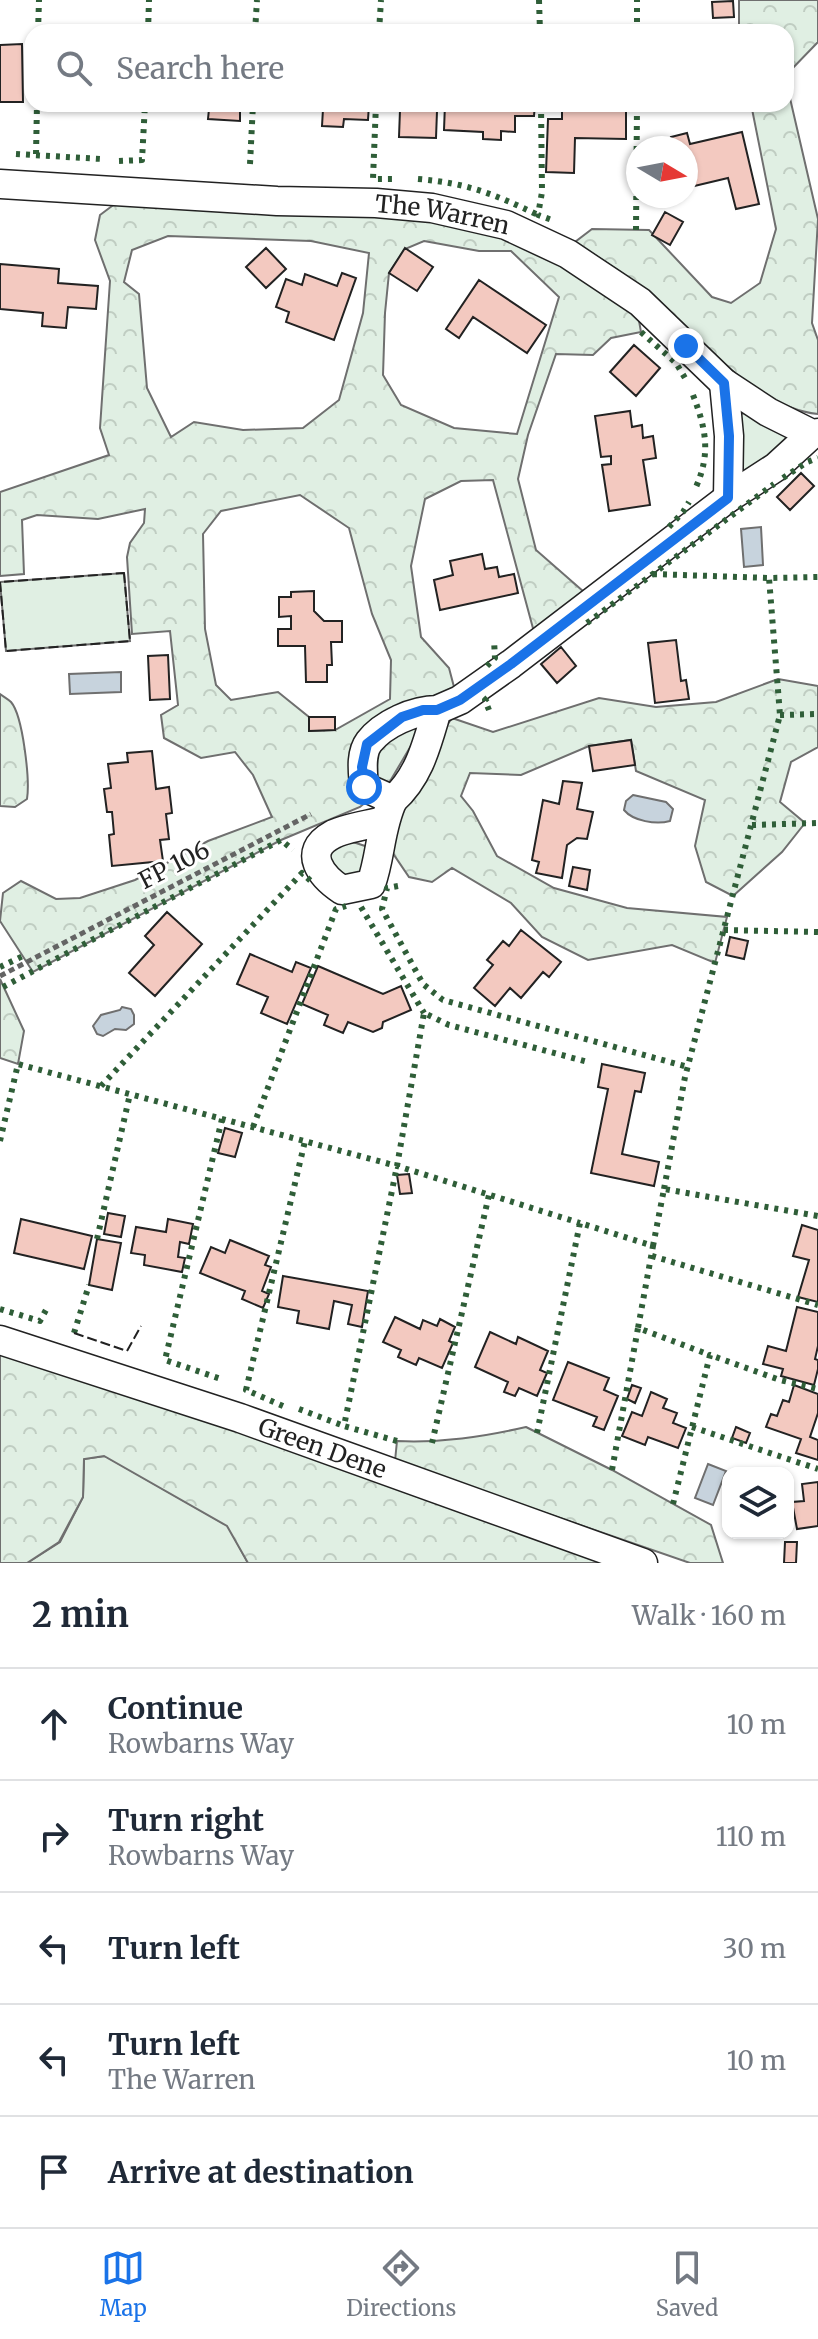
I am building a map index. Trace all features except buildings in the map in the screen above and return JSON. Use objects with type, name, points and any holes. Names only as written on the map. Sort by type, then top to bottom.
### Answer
[{"type":"street","name":"The Warren","points":[[0,184],[277,201],[376,203],[432,208],[506,225],[568,254],[640,302],[724,383],[768,412],[815,434]]},
{"type":"street","points":[[724,383],[729,436],[728,498]]},
{"type":"street","points":[[437,710],[417,769],[408,786],[388,810],[364,787],[362,767],[367,744],[402,717],[423,710],[437,710],[460,700],[728,498],[776,467],[815,434]]},
{"type":"street","name":"Green Dene","points":[[0,1340],[240,1418],[643,1563]]},
{"type":"path","name":"FP 106","points":[[0,976],[323,808]]},
{"type":"green space","points":[[739,0],[818,0],[818,42],[794,67],[794,24],[739,24]]},
{"type":"green space","points":[[753,112],[793,112],[818,219],[812,323],[818,340],[818,414],[794,409],[749,384],[642,288],[575,242],[592,229],[649,230],[712,297],[731,303],[760,283],[776,229]]},
{"type":"green space","points":[[120,200],[467,221],[542,251],[638,315],[641,332],[611,338],[593,355],[556,354],[528,435],[518,479],[536,550],[584,592],[534,632],[493,480],[461,481],[425,499],[411,566],[421,637],[449,668],[454,687],[438,700],[389,783],[360,807],[281,840],[33,972],[0,921],[3,893],[21,881],[56,899],[80,898],[135,880],[208,841],[272,817],[253,775],[235,752],[201,758],[164,738],[161,715],[178,705],[170,631],[132,634],[127,557],[130,543],[144,523],[145,509],[98,519],[37,515],[22,520],[24,574],[0,576],[0,492],[109,455],[100,428],[110,281],[95,240],[100,215]],"holes":[[[168,236],[311,241],[369,253],[363,313],[339,400],[303,428],[243,430],[194,422],[171,437],[147,388],[139,294],[124,282],[132,250]],[[424,241],[479,251],[511,251],[559,297],[517,434],[454,428],[401,405],[383,375],[389,273],[405,249]],[[300,495],[349,528],[372,614],[391,660],[390,699],[335,730],[309,731],[309,717],[278,692],[231,700],[216,685],[205,629],[203,534],[221,511]]]},
{"type":"green space","points":[[751,412],[778,428],[786,437],[786,446],[745,473],[739,470],[739,414]]},
{"type":"green space","points":[[124,573],[130,641],[6,651],[0,582]]},
{"type":"green space","points":[[778,679],[818,686],[818,747],[791,762],[780,802],[805,823],[782,852],[733,896],[706,882],[695,846],[705,800],[636,771],[631,740],[589,746],[521,775],[470,773],[461,796],[473,811],[497,856],[554,888],[627,908],[727,917],[715,963],[672,945],[588,960],[542,937],[511,903],[452,868],[432,882],[409,877],[388,846],[416,780],[452,718],[493,732],[599,698],[656,707],[716,702]]},
{"type":"green space","points":[[0,694],[15,709],[25,749],[27,799],[15,807],[0,806]]},
{"type":"green space","points":[[353,842],[371,848],[363,875],[335,877],[327,848]]},
{"type":"green space","points":[[0,979],[24,1031],[18,1064],[0,1058]]},
{"type":"green space","points":[[0,1352],[619,1563],[248,1563],[227,1526],[104,1456],[84,1459],[83,1497],[59,1542],[27,1563],[0,1563]]},
{"type":"green space","points":[[526,1427],[711,1525],[723,1563],[690,1563],[395,1461],[397,1441],[462,1438]]},
{"type":"green space","points":[[105,1456],[228,1526],[248,1563],[27,1563],[60,1542],[83,1497],[84,1459]]},
{"type":"shaded area","points":[[761,527],[763,565],[744,567],[741,529]]},
{"type":"shaded area","points":[[121,672],[121,692],[70,694],[69,674]]},
{"type":"shaded area","points":[[633,795],[666,802],[673,809],[670,821],[645,821],[628,814],[624,810],[626,801]]},
{"type":"shaded area","points":[[122,1007],[131,1009],[134,1024],[126,1030],[115,1029],[103,1036],[97,1034],[93,1026],[101,1015]]},
{"type":"shaded area","points":[[708,1464],[722,1469],[722,1481],[713,1505],[695,1498]]},
{"type":"hedge","points":[[38,24],[39,0]]},
{"type":"hedge","points":[[148,24],[149,0]]},
{"type":"hedge","points":[[256,24],[257,0]]},
{"type":"hedge","points":[[380,24],[381,0]]},
{"type":"hedge","points":[[539,0],[540,24]]},
{"type":"hedge","points":[[637,0],[637,24]]},
{"type":"hedge","points":[[36,154],[37,112]]},
{"type":"hedge","points":[[119,161],[142,160],[145,112]]},
{"type":"hedge","points":[[250,164],[253,112]]},
{"type":"hedge","points":[[376,112],[373,179],[392,179]]},
{"type":"hedge","points":[[541,112],[542,192],[538,215],[552,220]]},
{"type":"hedge","points":[[636,230],[637,112]]},
{"type":"hedge","points":[[16,154],[102,159]]},
{"type":"hedge","points":[[418,179],[480,191],[538,215]]},
{"type":"hedge","points":[[641,332],[676,363],[685,378]]},
{"type":"hedge","points":[[693,395],[705,441],[704,463],[696,487]]},
{"type":"hedge","points":[[783,478],[818,458]]},
{"type":"hedge","points":[[587,623],[774,484]]},
{"type":"hedge","points":[[669,527],[689,502]]},
{"type":"hedge","points":[[653,574],[769,578]]},
{"type":"hedge","points":[[664,1189],[685,1077],[780,715],[769,578],[818,577]]},
{"type":"hedge","points":[[487,666],[495,658],[494,640]]},
{"type":"hedge","points":[[489,710],[485,700],[492,694]]},
{"type":"hedge","points":[[780,715],[818,714]]},
{"type":"hedge","points":[[752,825],[818,823]]},
{"type":"hedge","points":[[3,987],[281,840],[293,850]]},
{"type":"hedge","points":[[101,1086],[302,873],[313,883]]},
{"type":"hedge","points":[[398,886],[387,888],[382,909],[423,984],[443,1000],[688,1067]]},
{"type":"hedge","points":[[253,1127],[336,909],[346,906]]},
{"type":"hedge","points":[[361,907],[424,1013]]},
{"type":"hedge","points":[[724,930],[818,932]]},
{"type":"hedge","points":[[0,967],[23,956]]},
{"type":"hedge","points":[[397,1441],[344,1426],[397,1166],[424,1013],[449,1025],[588,1062]]},
{"type":"hedge","points":[[0,1141],[18,1064],[397,1166],[580,1223]]},
{"type":"hedge","points":[[97,1239],[130,1094]]},
{"type":"hedge","points":[[222,1119],[165,1360],[224,1380]]},
{"type":"hedge","points":[[283,1406],[246,1390],[305,1141]]},
{"type":"hedge","points":[[653,1246],[664,1189],[818,1216]]},
{"type":"hedge","points":[[432,1443],[489,1195]]},
{"type":"hedge","points":[[537,1433],[580,1223],[653,1246],[638,1328]]},
{"type":"hedge","points":[[652,1256],[818,1305]]},
{"type":"hedge","points":[[74,1333],[89,1285]]},
{"type":"hedge","points":[[0,1309],[40,1321],[47,1308]]},
{"type":"hedge","points":[[612,1470],[638,1328],[710,1355]]},
{"type":"hedge","points":[[673,1504],[710,1355],[780,1380],[818,1389]]},
{"type":"hedge","points":[[299,1409],[344,1426]]},
{"type":"hedge","points":[[692,1427],[818,1469]]},
{"type":"fence","points":[[124,573],[130,641],[6,651],[0,582],[124,573]]},
{"type":"fence","points":[[74,1333],[127,1351],[141,1326]]},
{"type":"route","points":[[364,787],[362,767],[367,744],[402,717],[423,710],[437,710],[460,700],[728,498],[729,436],[724,383],[686,346]]}]
